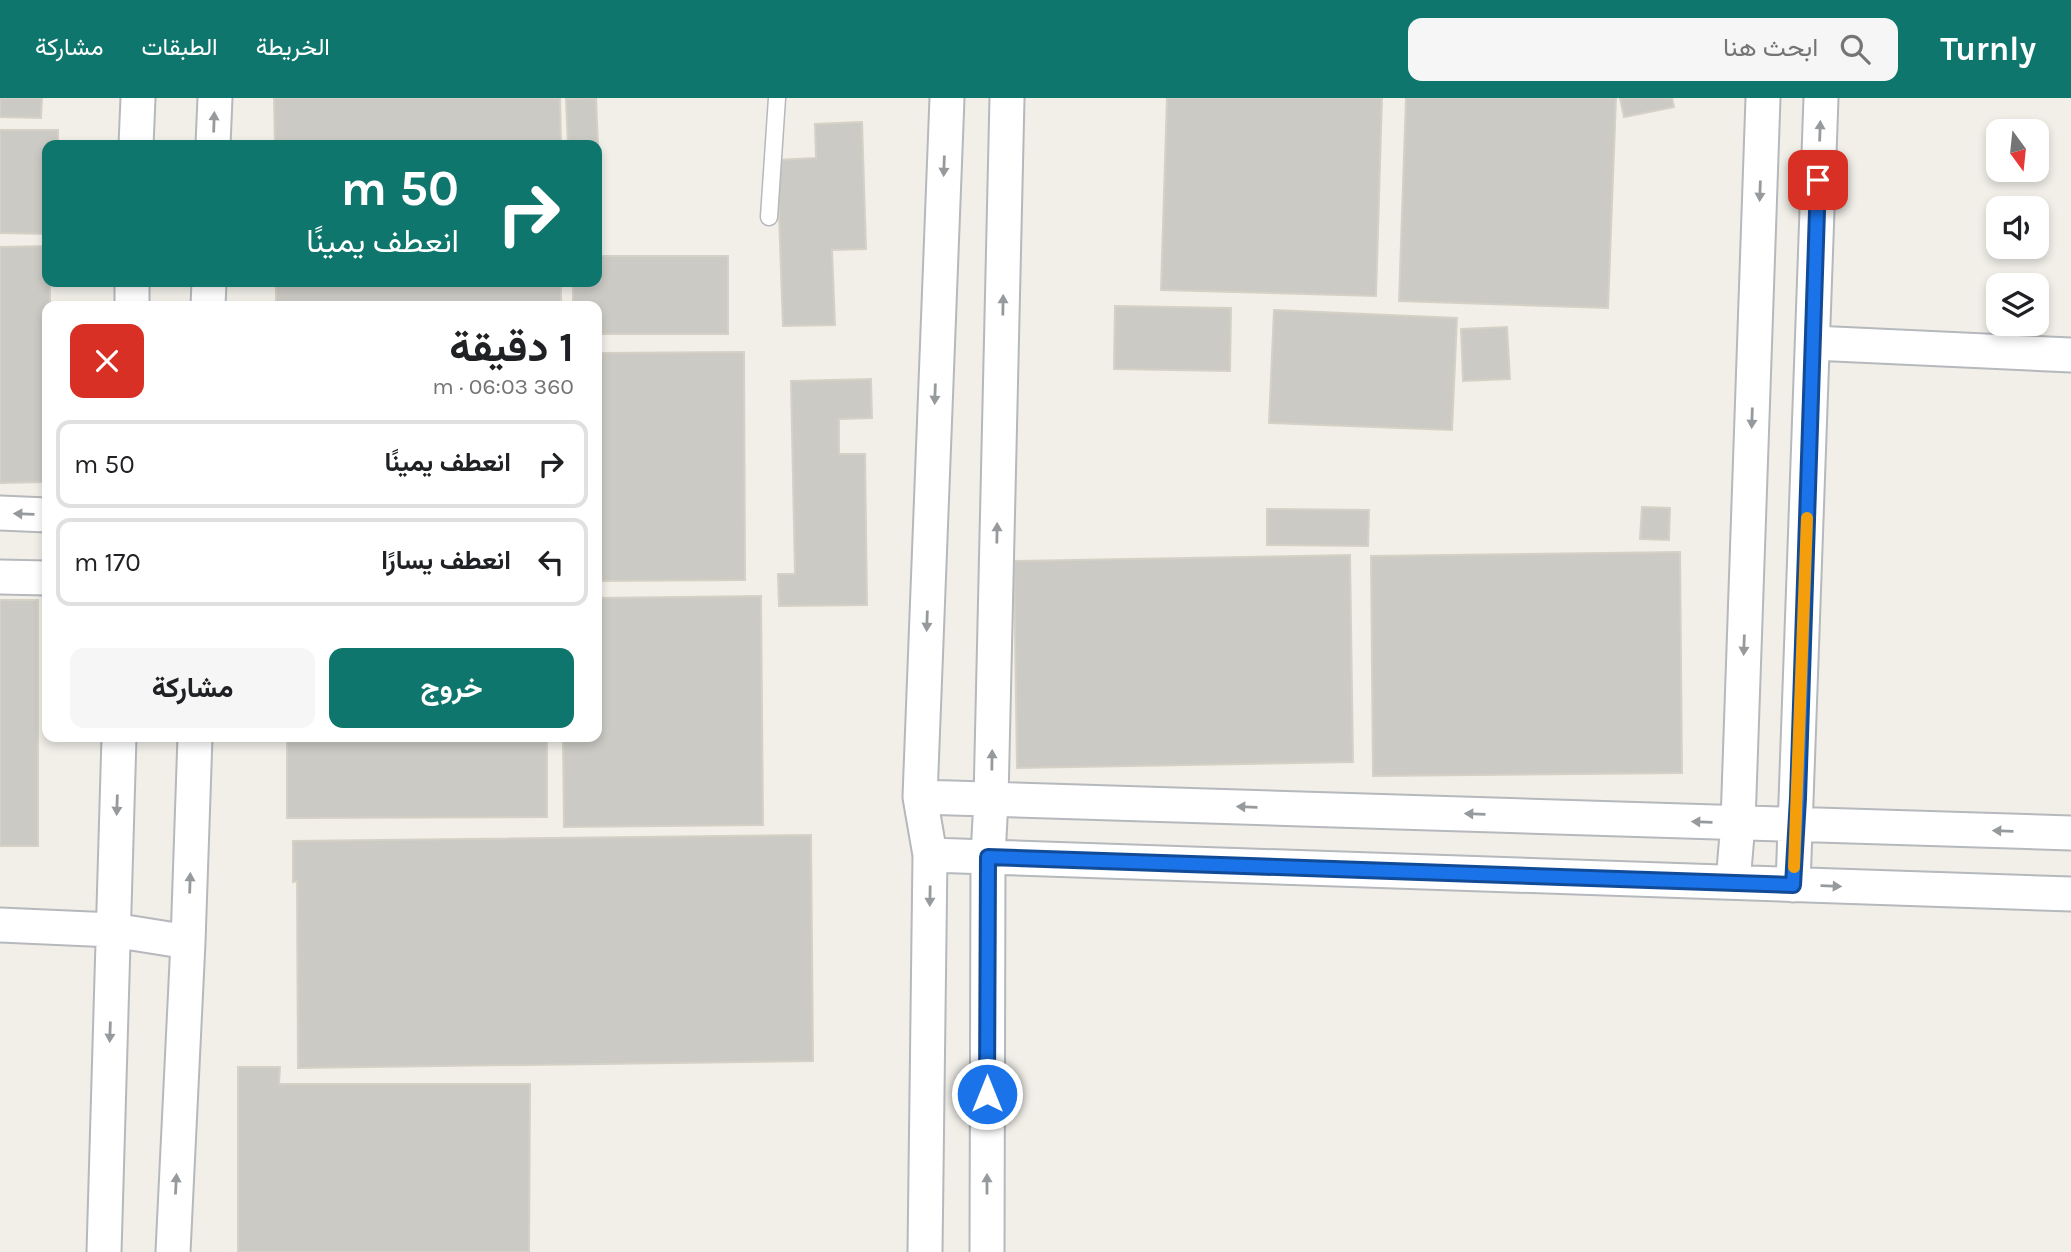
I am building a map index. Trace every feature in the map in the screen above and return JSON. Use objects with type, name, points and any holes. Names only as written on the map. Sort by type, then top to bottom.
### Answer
[{"type":"street","points":[[136,140],[138,98]]},
{"type":"street","points":[[213,140],[215,98]]},
{"type":"street","points":[[925,1252],[930,855],[920,797],[947,98]]},
{"type":"street","points":[[987,1252],[988,857],[1007,98]]},
{"type":"street","points":[[1732,883],[1738,823],[1763,98]]},
{"type":"street","points":[[1793,885],[1821,98]]},
{"type":"street","points":[[1813,343],[2071,355]]},
{"type":"street","points":[[0,513],[42,515]]},
{"type":"street","points":[[0,577],[42,578]]},
{"type":"street","points":[[104,1252],[119,742]]},
{"type":"street","points":[[173,1252],[195,742]]},
{"type":"street","points":[[920,797],[2071,833]]},
{"type":"street","points":[[930,855],[2071,894]]},
{"type":"street","points":[[0,925],[113,930],[188,942]]},
{"type":"lane","points":[[768,217],[777,98]]},
{"type":"building","points":[[0,98],[42,98],[41,118],[0,117]]},
{"type":"building","points":[[274,98],[560,98],[561,140],[275,140]]},
{"type":"building","points":[[596,98],[598,140],[568,140],[566,99]]},
{"type":"building","points":[[1167,98],[1382,98],[1376,296],[1161,290]]},
{"type":"building","points":[[1406,98],[1616,98],[1608,308],[1399,301]]},
{"type":"building","points":[[1620,98],[1672,98],[1674,107],[1624,117]]},
{"type":"building","points":[[862,122],[866,249],[832,250],[835,325],[783,326],[777,160],[816,158],[815,124]]},
{"type":"building","points":[[0,130],[58,130],[58,140],[42,140],[42,234],[0,233]]},
{"type":"building","points":[[42,246],[42,287],[50,287],[50,301],[42,301],[42,482],[0,483],[0,247]]},
{"type":"building","points":[[602,256],[728,256],[728,334],[602,334],[602,301],[573,301],[573,287],[602,287]]},
{"type":"building","points":[[276,287],[561,287],[561,301],[276,301]]},
{"type":"building","points":[[1115,306],[1231,308],[1230,371],[1114,369]]},
{"type":"building","points":[[1274,310],[1457,318],[1452,430],[1269,423]]},
{"type":"building","points":[[1507,327],[1510,379],[1463,381],[1461,329]]},
{"type":"building","points":[[744,352],[745,580],[602,581],[602,353]]},
{"type":"building","points":[[871,379],[872,418],[839,419],[839,454],[865,454],[867,605],[779,606],[778,574],[795,574],[791,381]]},
{"type":"building","points":[[1642,507],[1670,508],[1669,540],[1640,539]]},
{"type":"building","points":[[1267,509],[1369,510],[1368,546],[1267,545]]},
{"type":"building","points":[[1680,552],[1682,773],[1373,776],[1371,556]]},
{"type":"building","points":[[1350,555],[1353,762],[1017,768],[1014,561]]},
{"type":"building","points":[[761,596],[763,825],[564,827],[563,742],[602,742],[602,598]]},
{"type":"building","points":[[0,600],[38,600],[38,846],[0,846]]},
{"type":"building","points":[[287,742],[547,742],[547,817],[287,818]]},
{"type":"building","points":[[811,835],[813,1061],[298,1068],[297,881],[293,882],[293,841]]},
{"type":"building","points":[[238,1067],[280,1067],[279,1084],[530,1084],[529,1252],[238,1252]]},
{"type":"slow traffic","points":[[1794,867],[1807,518]]},
{"type":"route","points":[[987,1094],[988,857],[1793,885],[1818,180]]}]
